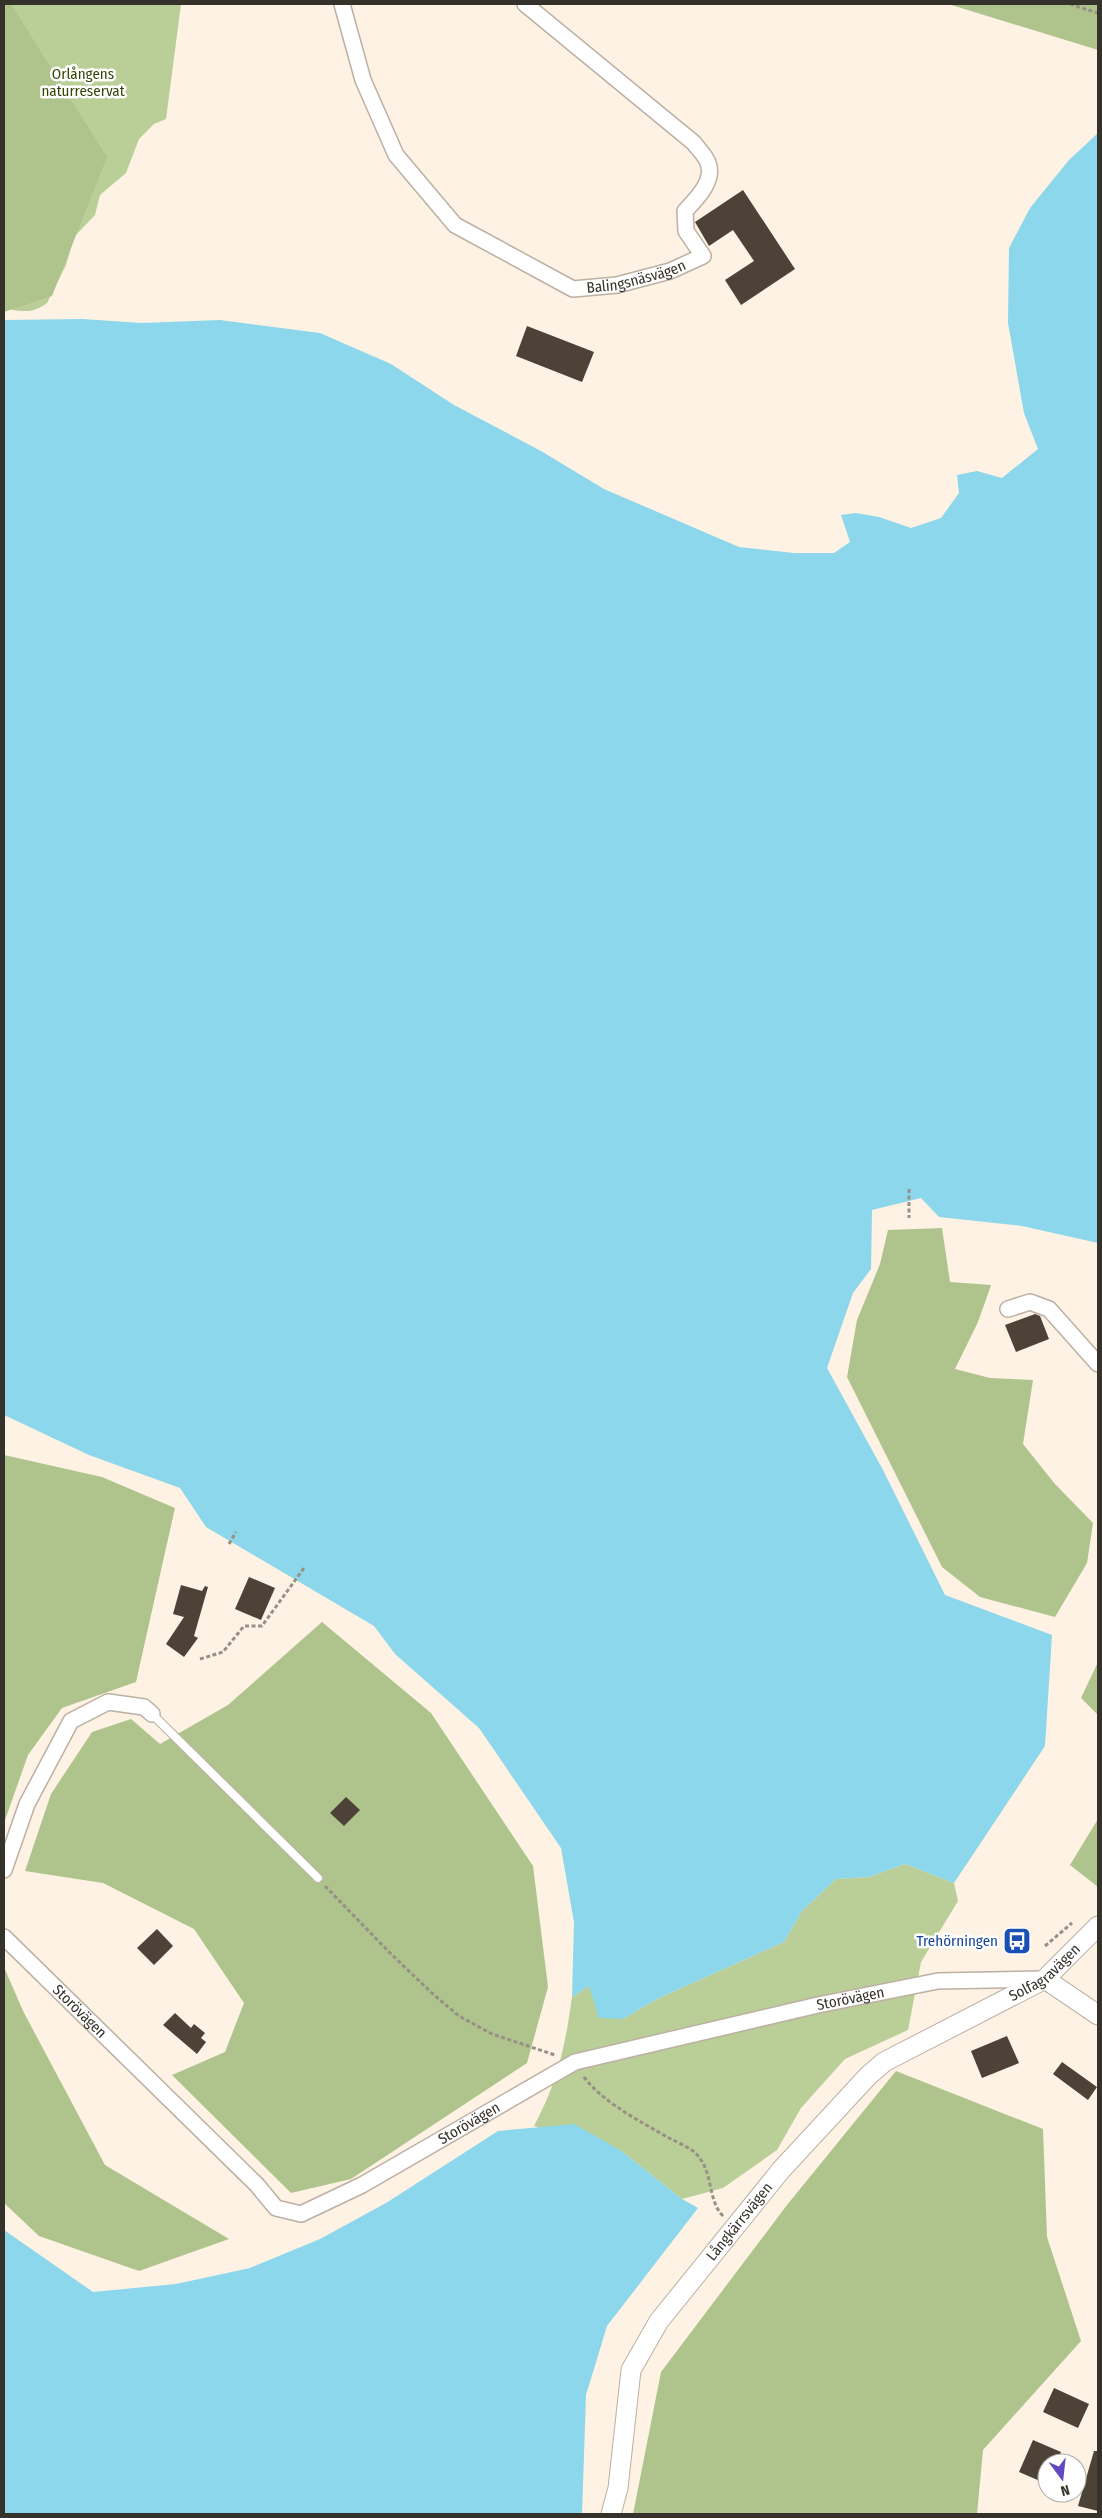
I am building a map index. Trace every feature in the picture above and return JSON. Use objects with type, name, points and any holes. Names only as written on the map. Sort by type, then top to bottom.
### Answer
[{"type":"street","name":"Balingsnäsvägen","points":[[342,4],[364,80],[396,155],[455,225],[573,289],[618,285],[661,274],[703,256],[686,231],[685,211],[699,195],[709,178],[708,163],[694,143],[525,4]]},
{"type":"street","points":[[1008,1309],[1030,1302],[1049,1309],[1098,1364]]},
{"type":"street","points":[[4,1870],[26,1804],[71,1721],[108,1702],[144,1707],[152,1714]]},
{"type":"street","name":"Solfagravägen","points":[[985,2010],[1045,1979],[1098,1926]]},
{"type":"street","name":"Storövägen","points":[[4,1937],[211,2139],[257,2185],[276,2208],[301,2214],[362,2184],[575,2062],[818,2005],[938,1981],[1045,1979]]},
{"type":"street","points":[[1045,1979],[1098,2015]]},
{"type":"street","name":"Långkärrsvägen","points":[[611,2514],[618,2488],[632,2370],[659,2321],[781,2170],[868,2076],[884,2062],[985,2010]]},
{"type":"lane","points":[[152,1714],[318,1878]]},
{"type":"path","points":[[1070,4],[1098,13]]},
{"type":"path","points":[[909,1189],[909,1218]]},
{"type":"path","points":[[229,1544],[236,1532]]},
{"type":"path","points":[[200,1660],[223,1652],[244,1626],[262,1626],[304,1568]]},
{"type":"path","points":[[318,1878],[396,1959],[459,2016],[492,2034],[575,2062],[586,2080],[598,2092],[640,2121],[694,2152],[706,2168],[713,2189],[714,2206],[735,2227]]},
{"type":"path","points":[[1046,1946],[1072,1923]]},
{"type":"green space","name":"Orlångens naturreservat","points":[[4,4],[181,4],[166,119],[154,124],[139,139],[126,173],[100,195],[95,215],[74,237],[66,265],[47,303],[35,310],[26,311],[12,310]]},
{"type":"green space","points":[[4,4],[11,4],[107,157],[52,296],[4,312]]},
{"type":"green space","points":[[948,4],[1098,4],[1098,50]]},
{"type":"green space","points":[[942,1228],[950,1282],[991,1285],[978,1322],[955,1369],[990,1378],[1033,1380],[1023,1444],[1055,1484],[1093,1523],[1087,1563],[1055,1617],[980,1597],[942,1567],[847,1377],[857,1320],[880,1264],[888,1230]]},
{"type":"green space","points":[[4,1455],[102,1477],[175,1508],[136,1682],[62,1708],[28,1755],[4,1823]]},
{"type":"green space","points":[[322,1622],[431,1713],[533,1866],[548,1987],[527,2063],[351,2179],[291,2193],[172,2075],[225,2052],[244,2003],[194,1929],[103,1883],[25,1871],[51,1794],[92,1732],[131,1719],[160,1744],[228,1705]]},
{"type":"green space","points":[[1098,1662],[1098,1715],[1081,1698]]},
{"type":"green space","points":[[1098,1819],[1098,1887],[1070,1865]]},
{"type":"green space","points":[[905,1864],[954,1883],[958,1901],[921,1962],[908,2030],[845,2059],[801,2108],[777,2150],[723,2188],[682,2199],[620,2150],[534,2126],[555,2079],[572,1997],[589,1986],[623,2019],[657,1999],[784,1942],[802,1911],[836,1879],[869,1877]]},
{"type":"green space","points":[[4,1967],[23,2011],[105,2165],[229,2239],[139,2271],[39,2236],[4,2203]]},
{"type":"green space","points":[[896,2071],[1043,2129],[1047,2237],[1081,2341],[983,2450],[977,2514],[633,2514],[661,2372],[787,2205]]},
{"type":"water","points":[[1098,133],[1098,1243],[1022,1226],[939,1217],[921,1198],[872,1210],[871,1269],[853,1293],[827,1368],[883,1470],[945,1595],[1052,1635],[1045,1746],[954,1883],[905,1864],[869,1877],[836,1879],[802,1911],[784,1942],[657,1999],[623,2019],[599,2018],[589,1986],[572,1997],[574,1922],[561,1848],[479,1728],[395,1654],[374,1626],[206,1527],[180,1488],[89,1455],[4,1415],[4,320],[83,319],[141,323],[220,320],[320,333],[391,364],[454,405],[541,451],[604,489],[739,547],[793,553],[834,553],[850,542],[841,515],[856,513],[879,517],[911,528],[941,518],[959,493],[957,475],[977,471],[1002,478],[1038,449],[1024,413],[1008,323],[1009,248],[1030,208],[1069,160]]},
{"type":"water","points":[[574,2124],[620,2150],[682,2199],[698,2208],[607,2326],[586,2395],[582,2514],[4,2514],[4,2230],[93,2292],[176,2284],[250,2268],[320,2239],[386,2203],[498,2131]]},
{"type":"building","points":[[743,190],[795,269],[741,305],[725,280],[754,261],[733,230],[709,246],[695,222]]},
{"type":"building","points":[[527,326],[594,352],[582,382],[516,356]]},
{"type":"building","points":[[1035,1314],[1040,1316],[1049,1339],[1016,1352],[1005,1325]]},
{"type":"building","points":[[249,1577],[275,1588],[261,1620],[235,1609]]},
{"type":"building","points":[[181,1585],[202,1591],[205,1586],[208,1587],[194,1636],[198,1638],[184,1657],[166,1644],[184,1617],[173,1614]]},
{"type":"building","points":[[346,1797],[360,1810],[344,1826],[330,1813]]},
{"type":"building","points":[[157,1929],[173,1946],[154,1965],[137,1948]]},
{"type":"building","points":[[175,2013],[191,2028],[194,2024],[205,2033],[201,2038],[206,2042],[197,2054],[163,2025]]},
{"type":"building","points":[[1007,2036],[1019,2063],[982,2078],[971,2051]]},
{"type":"building","points":[[1062,2062],[1097,2087],[1088,2100],[1053,2074]]},
{"type":"building","points":[[1054,2388],[1089,2404],[1078,2428],[1043,2412]]},
{"type":"building","points":[[1033,2440],[1061,2452],[1037,2453],[1037,2480],[1019,2472]]},
{"type":"building","points":[[1094,2451],[1098,2451],[1098,2511],[1078,2506],[1079,2503],[1087,2503],[1087,2475]]},
{"type":"place","name":"Trehörningen","points":[[1017,1941]]}]
